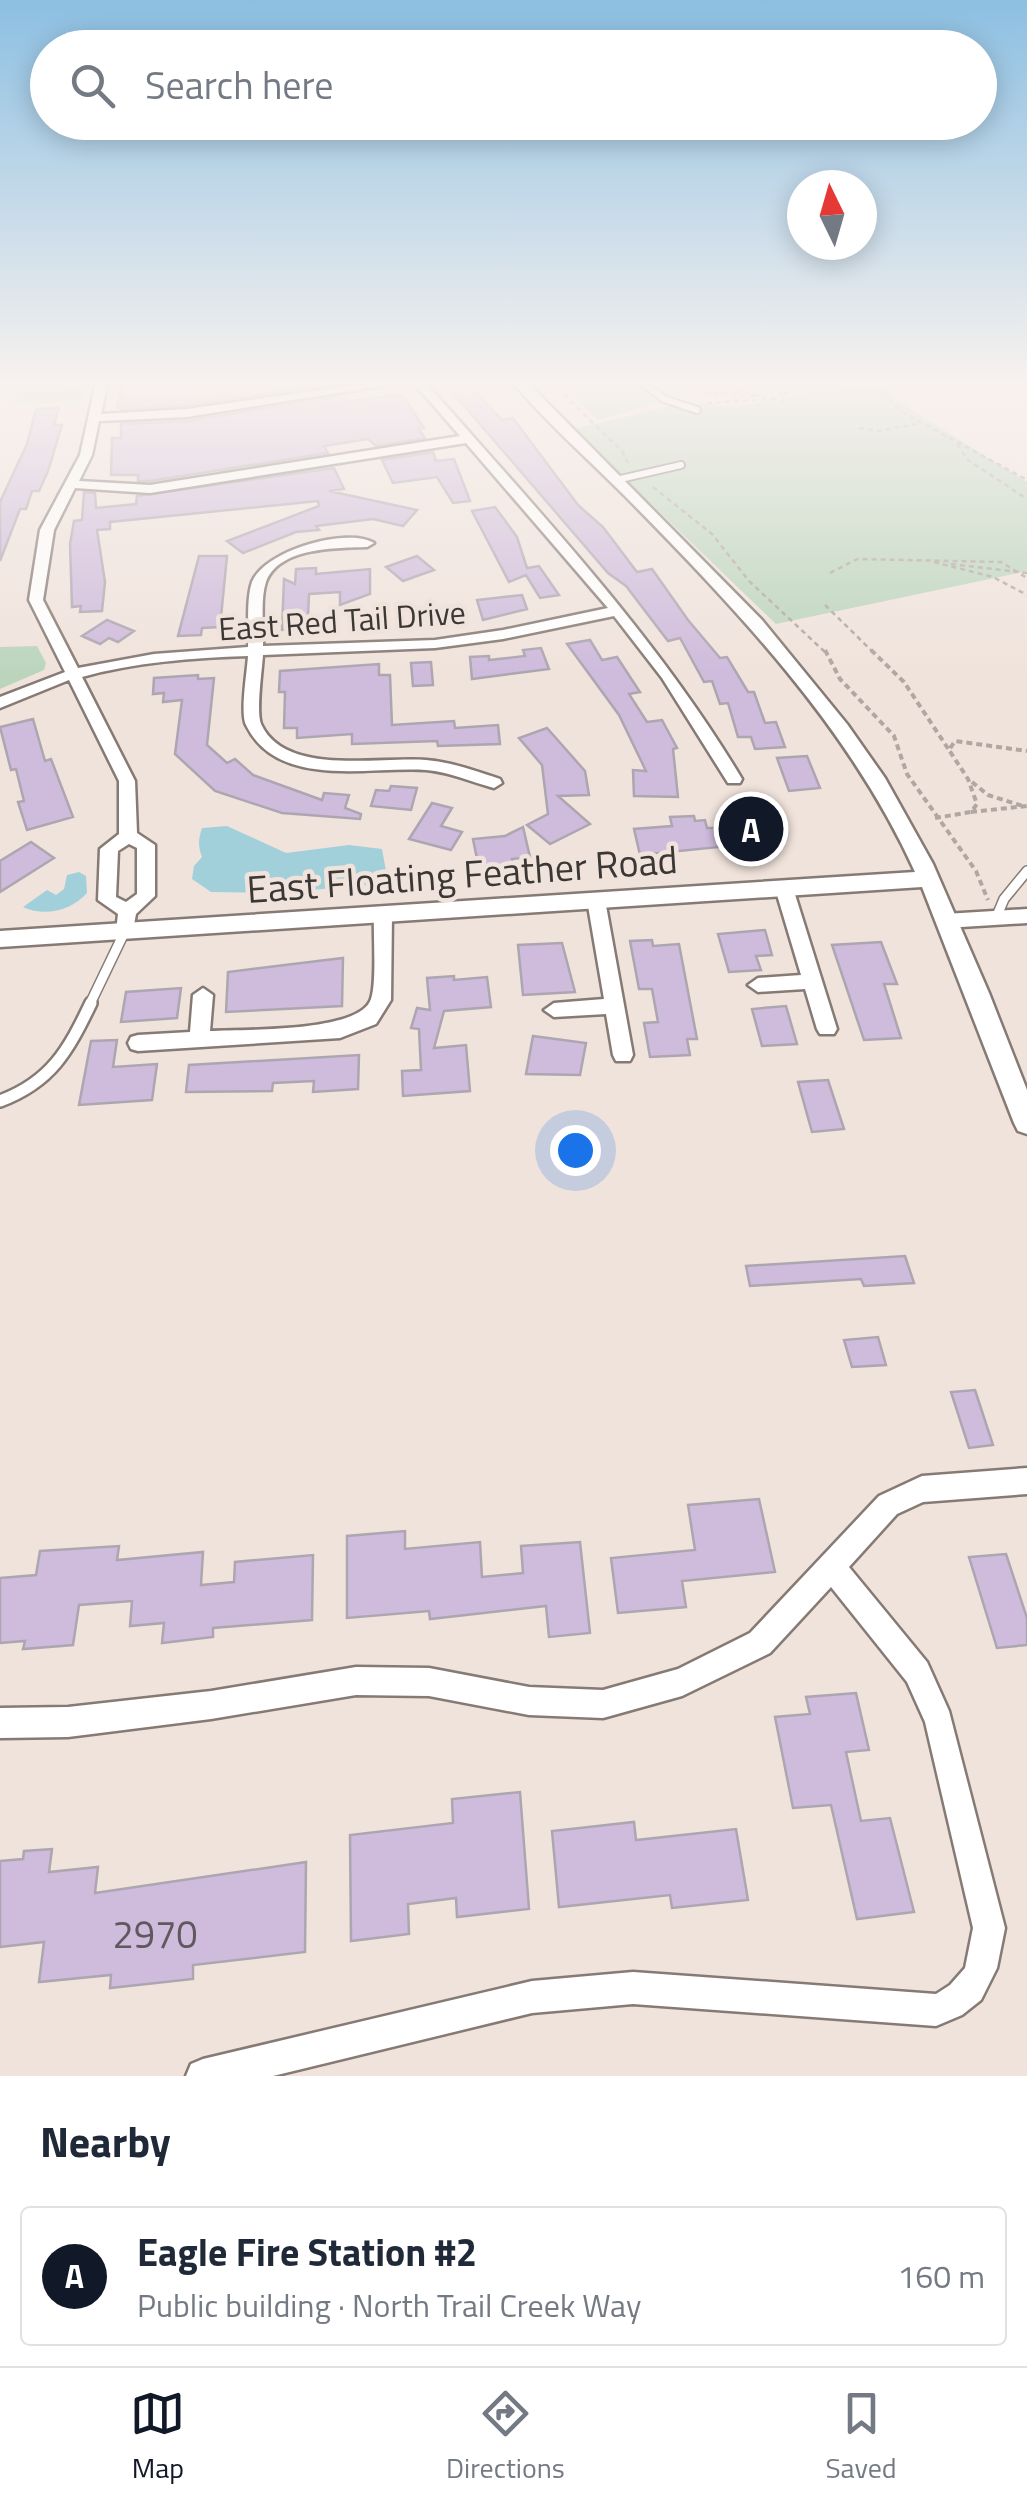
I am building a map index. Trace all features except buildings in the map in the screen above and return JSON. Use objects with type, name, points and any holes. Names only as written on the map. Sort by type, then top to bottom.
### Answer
[{"type":"street","points":[[75,479],[47,530],[36,600],[127,781],[128,836]]},
{"type":"street","points":[[73,484],[150,489],[213,479]]},
{"type":"street","points":[[502,479],[687,700],[734,780]]},
{"type":"street","points":[[628,479],[805,683],[876,782],[928,879],[1027,1123]]},
{"type":"street","points":[[367,543],[312,547],[277,561],[265,572],[259,583],[249,710],[259,736],[273,748],[308,763],[426,765],[494,784]]},
{"type":"street","name":"East Red Tail Drive","points":[[0,703],[73,676],[134,661],[472,640],[614,611]]},
{"type":"street","points":[[128,836],[146,846],[146,896],[126,920],[107,900],[109,849],[128,836]]},
{"type":"street","name":"East Floating Feather Road","points":[[0,938],[126,920],[383,914],[928,879]]},
{"type":"street","points":[[784,888],[828,1029]]},
{"type":"street","points":[[596,900],[623,1054]]},
{"type":"street","points":[[138,1043],[340,1030],[369,1018],[380,1000],[383,914]]},
{"type":"street","points":[[945,921],[994,914],[1027,916]]},
{"type":"street","points":[[758,985],[812,980]]},
{"type":"street","points":[[199,1039],[203,995]]},
{"type":"street","points":[[554,1010],[615,1006]]},
{"type":"street","points":[[0,1723],[68,1722],[212,1706],[356,1681],[429,1682],[529,1701],[603,1704],[682,1682],[760,1642],[888,1505],[922,1488],[1027,1481]]},
{"type":"street","points":[[203,2076],[532,1997],[633,1988],[936,2010],[959,2002],[974,1984],[985,1958],[990,1928],[939,1720],[917,1672],[833,1568]]},
{"type":"lane","points":[[994,914],[1022,884],[1027,872]]},
{"type":"lane","points":[[0,1101],[30,1090],[68,1052],[126,920]]},
{"type":"path","points":[[997,479],[1027,499]]},
{"type":"path","points":[[644,480],[712,534],[749,582],[822,645],[840,679],[894,736],[906,774],[976,871],[994,914]]},
{"type":"path","points":[[830,573],[842,563],[857,560],[926,560],[1027,576]]},
{"type":"path","points":[[926,560],[993,577],[1027,596]]},
{"type":"path","points":[[824,604],[904,682],[968,778],[977,796],[971,812]]},
{"type":"path","points":[[950,750],[955,741],[967,740],[1027,751]]},
{"type":"path","points":[[968,778],[988,795],[1025,806]]},
{"type":"path","points":[[935,818],[1025,806]]},
{"type":"green space","points":[[625,479],[1022,479],[1027,482],[1027,571],[776,624]]},
{"type":"green space","points":[[37,646],[46,663],[44,670],[0,689],[0,647]]},
{"type":"water","points":[[227,826],[286,853],[349,845],[382,849],[386,871],[370,885],[276,893],[211,892],[192,879],[194,866],[202,857],[200,836],[202,828]]},
{"type":"water","points":[[79,872],[86,876],[87,893],[73,904],[49,912],[23,907],[47,890],[56,895],[64,889],[67,875]]},
{"type":"place","name":"Eagle Fire Station #2","points":[[751,829]]}]
